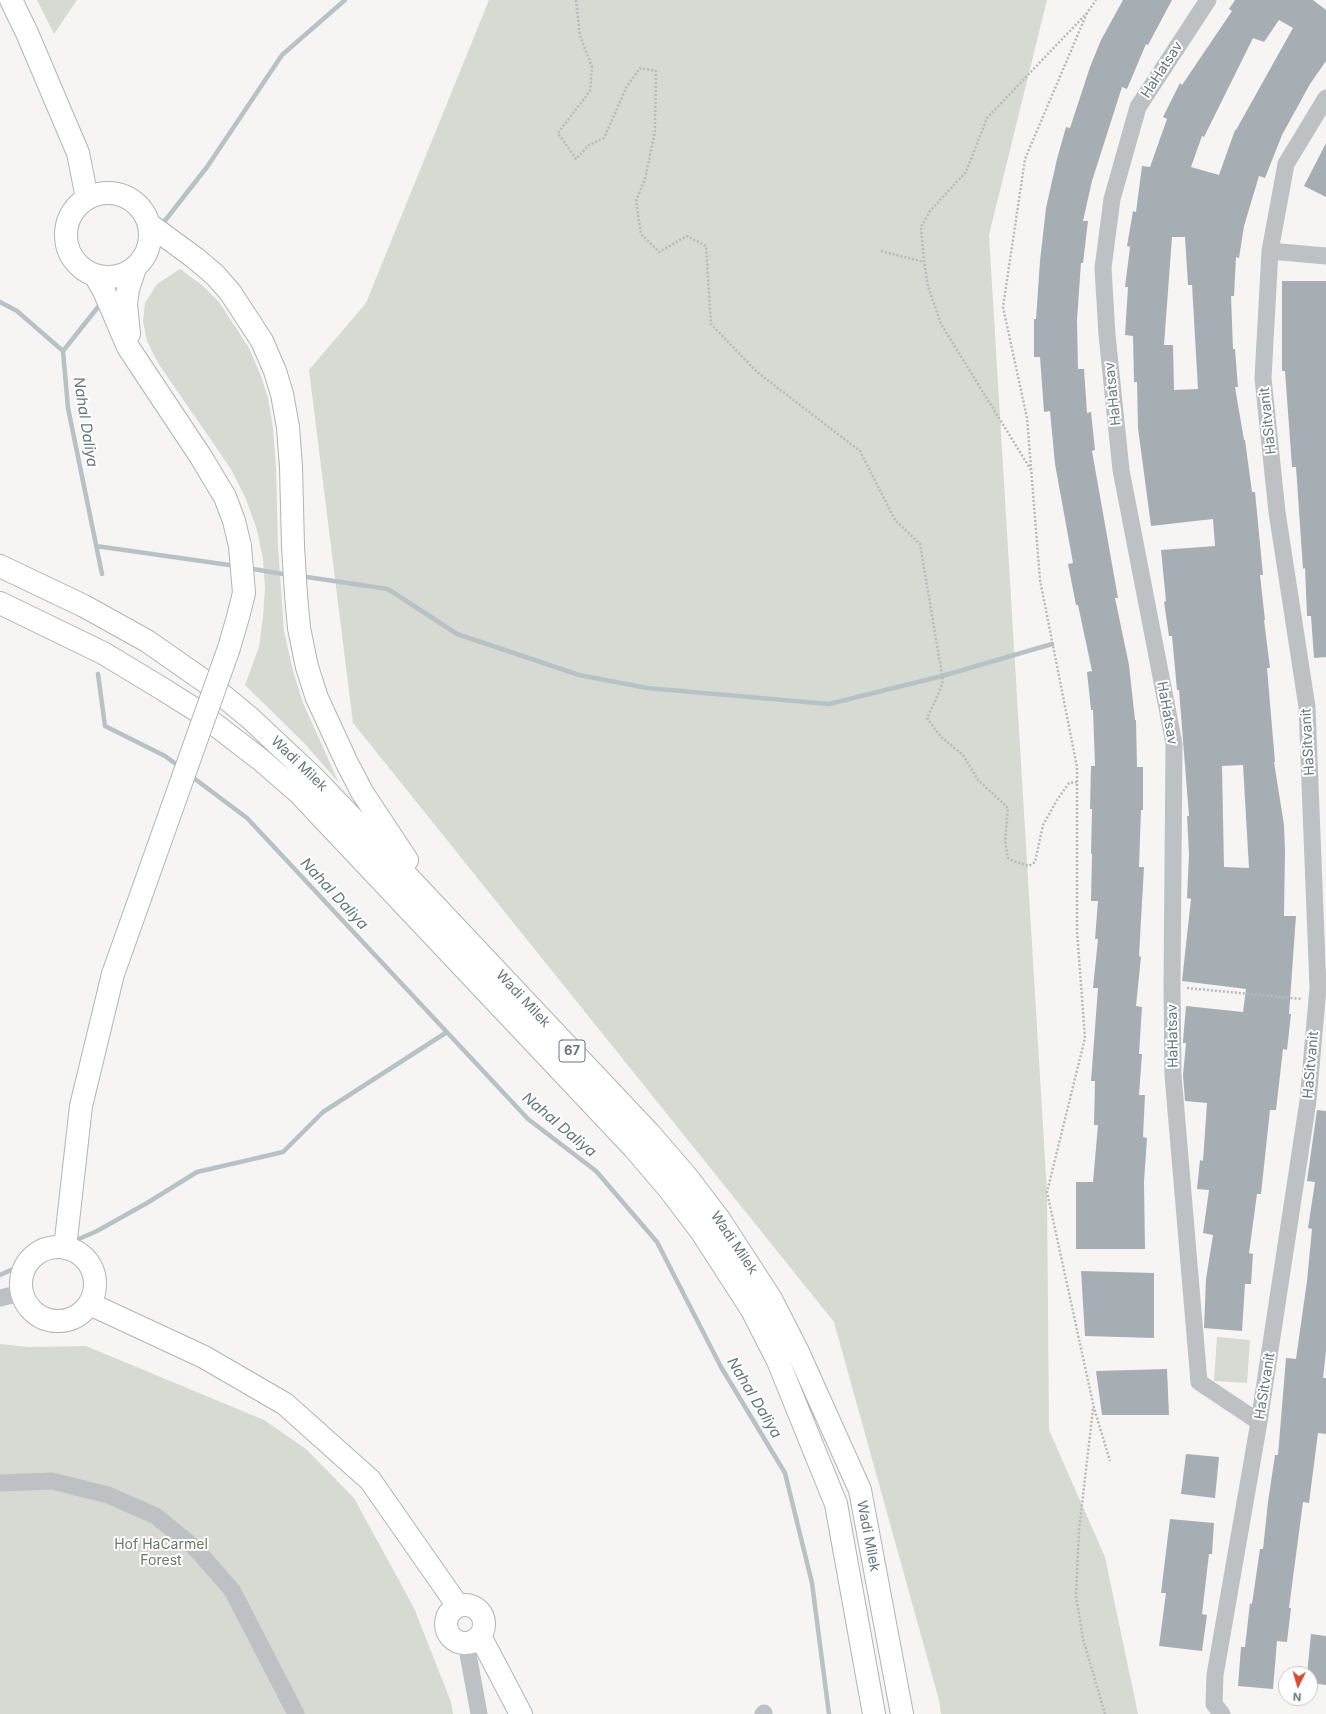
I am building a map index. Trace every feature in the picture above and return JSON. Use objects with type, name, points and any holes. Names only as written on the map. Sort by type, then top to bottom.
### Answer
[{"type":"main road","points":[[11,0],[27,33],[78,153],[87,198]]},
{"type":"main road","points":[[78,153],[109,192]]},
{"type":"main road","points":[[135,268],[116,276],[109,277],[95,275],[83,268],[73,258],[67,245],[66,232],[69,218],[76,207],[87,198],[109,192],[123,195],[135,202],[144,212],[150,225],[151,237],[148,249],[143,259],[135,268],[128,289],[126,304],[129,334],[133,349],[141,366]]},
{"type":"main road","points":[[150,225],[176,243],[215,275],[230,292],[262,341],[275,371],[282,394],[288,427],[291,467],[293,546],[299,628],[307,667],[317,698],[349,767],[381,822],[404,857],[487,962]]},
{"type":"main road","points":[[64,1248],[81,1106],[113,974],[229,648],[244,593],[240,546],[234,521],[225,497],[201,457],[128,347],[104,291],[95,275]]},
{"type":"main road","name":"Wadi Milek","points":[[0,566],[84,606],[147,641],[216,690],[250,718],[314,778],[650,1134],[687,1176],[719,1219],[771,1300],[798,1352],[860,1490],[902,1714]]},
{"type":"main road","name":"Wadi Milek","points":[[0,603],[103,653],[196,710],[261,760],[299,793],[634,1148],[670,1190],[701,1231],[752,1310],[778,1361],[833,1497],[874,1714]]},
{"type":"main road","points":[[52,1247],[64,1248],[76,1252],[85,1259],[92,1269],[95,1281],[94,1293],[90,1304],[82,1313],[70,1319],[58,1322],[46,1320],[35,1314],[26,1304],[21,1293],[20,1281],[24,1269],[30,1259],[40,1251],[52,1247]]},
{"type":"main road","points":[[90,1304],[204,1357],[285,1404],[370,1480],[458,1606]]},
{"type":"main road","points":[[470,1605],[480,1612],[484,1624],[473,1639],[454,1640],[447,1631],[446,1619],[448,1613],[458,1606],[470,1605]]},
{"type":"main road","points":[[473,1639],[521,1714]]},
{"type":"street","name":"HaHatsav","points":[[1208,0],[1138,107],[1112,199],[1103,268],[1107,334],[1122,470],[1174,744],[1172,986],[1173,1075],[1199,1382],[1259,1422]]},
{"type":"street","points":[[1326,98],[1286,164],[1270,251],[1326,256]]},
{"type":"street","name":"HaSitvanit","points":[[1222,1714],[1214,1704],[1215,1674],[1259,1422],[1308,1101],[1318,988],[1308,707],[1277,512],[1264,378],[1270,251]]},
{"type":"street","points":[[0,1298],[21,1293]]},
{"type":"street","points":[[0,1483],[52,1480],[108,1495],[156,1516],[196,1549],[232,1590],[296,1714]]},
{"type":"street","points":[[473,1639],[479,1714]]},
{"type":"path","points":[[576,0],[580,36],[592,67],[590,91],[558,133],[576,159],[589,146],[604,138],[627,86],[640,68],[656,71],[655,131],[645,179],[636,201],[641,234],[659,252],[687,236],[706,246],[711,324],[757,372],[860,451],[896,520],[920,544],[943,681],[927,718],[941,737],[964,755],[978,780],[1008,808],[1005,841],[1008,858],[1013,862],[1029,866],[1035,862],[1043,825],[1057,800],[1069,783],[1077,782]]},
{"type":"path","points":[[1031,471],[941,324],[928,286],[921,227],[930,211],[966,172],[987,118],[1087,13],[1096,0]]},
{"type":"path","points":[[1087,13],[1025,159],[1003,307],[1027,418],[1040,580],[1076,767],[1077,782],[1077,931],[1085,1038],[1047,1192],[1094,1408],[1110,1461]]},
{"type":"path","points":[[881,251],[924,262]]},
{"type":"path","points":[[1172,986],[1316,1000]]},
{"type":"path","points":[[1094,1408],[1079,1530],[1076,1596],[1083,1639],[1105,1714]]},
{"type":"green space","points":[[37,0],[77,0],[54,34]]},
{"type":"green space","points":[[489,0],[1047,0],[989,235],[1047,1192],[1049,1430],[1105,1557],[1138,1714],[941,1714],[939,1700],[834,1322],[353,723],[309,370],[366,303]]},
{"type":"green space","points":[[180,269],[203,286],[219,302],[249,348],[261,376],[268,398],[273,428],[276,468],[278,546],[284,631],[293,671],[303,703],[339,783],[305,744],[245,685],[259,647],[263,617],[265,588],[263,559],[257,530],[246,499],[231,469],[158,363],[147,341],[143,321],[145,303],[157,284]]},
{"type":"green space","points":[[1217,1337],[1250,1340],[1247,1383],[1214,1381]]},
{"type":"green space","name":"Hof HaCarmel Forest","points":[[0,1344],[28,1347],[86,1346],[264,1420],[306,1449],[354,1498],[414,1608],[451,1702],[453,1714],[0,1714]]},
{"type":"building","points":[[1123,0],[1172,0],[1148,45],[1146,44],[1127,89],[1122,87],[1092,181],[1083,221],[1088,221],[1083,263],[1081,263],[1077,320],[1078,369],[1084,369],[1087,413],[1091,412],[1095,450],[1092,451],[1118,598],[1115,598],[1129,665],[1136,720],[1137,767],[1143,767],[1143,810],[1141,810],[1139,867],[1144,867],[1139,956],[1141,957],[1136,1006],[1142,1007],[1139,1054],[1142,1054],[1139,1095],[1145,1095],[1143,1137],[1147,1138],[1144,1182],[1145,1249],[1076,1249],[1076,1182],[1093,1182],[1098,1125],[1094,1125],[1095,1081],[1091,1081],[1098,988],[1093,988],[1098,939],[1095,939],[1098,901],[1091,901],[1091,766],[1095,766],[1093,710],[1091,710],[1087,672],[1092,671],[1068,564],[1073,563],[1055,464],[1050,411],[1044,412],[1040,357],[1034,357],[1034,319],[1036,319],[1040,261],[1046,208],[1057,159],[1066,127],[1070,128],[1090,67],[1101,40]]},
{"type":"building","points":[[1235,0],[1313,0],[1326,10],[1326,61],[1310,84],[1282,135],[1265,178],[1259,176],[1244,226],[1239,258],[1236,257],[1234,296],[1231,296],[1233,349],[1235,349],[1238,387],[1235,387],[1245,440],[1252,492],[1255,492],[1263,575],[1260,575],[1270,668],[1267,668],[1274,762],[1284,825],[1284,916],[1296,916],[1289,1014],[1291,1014],[1287,1050],[1283,1049],[1276,1110],[1270,1110],[1261,1194],[1257,1194],[1249,1253],[1253,1254],[1251,1284],[1245,1284],[1242,1331],[1204,1328],[1206,1279],[1213,1235],[1203,1233],[1209,1190],[1197,1189],[1200,1160],[1203,1161],[1207,1103],[1185,1101],[1183,1075],[1186,1043],[1183,1043],[1183,1041],[1186,1006],[1243,1012],[1246,989],[1182,981],[1191,899],[1187,898],[1189,854],[1187,816],[1189,816],[1179,690],[1177,690],[1172,636],[1169,636],[1164,602],[1166,601],[1161,550],[1215,546],[1213,519],[1151,526],[1138,428],[1137,382],[1134,382],[1133,336],[1125,335],[1128,287],[1125,287],[1130,247],[1127,246],[1133,211],[1136,212],[1142,166],[1150,167],[1167,119],[1163,117],[1180,83],[1182,85],[1232,11],[1229,9]],"holes":[[[1279,20],[1293,28],[1235,130],[1219,175],[1191,167],[1202,136],[1204,137],[1253,38],[1264,42]],[[1172,237],[1185,237],[1188,285],[1192,285],[1198,389],[1174,390],[1173,345],[1164,345]],[[1243,765],[1249,868],[1224,867],[1222,766]]]},
{"type":"building","points":[[1326,143],[1326,197],[1304,186]]},
{"type":"building","points":[[1282,281],[1326,281],[1326,657],[1314,658],[1311,616],[1307,616],[1305,568],[1303,569],[1296,467],[1292,467],[1285,371],[1282,371]]},
{"type":"building","points":[[1317,1110],[1326,1111],[1326,1351],[1323,1378],[1326,1378],[1326,1434],[1318,1433],[1309,1503],[1303,1502],[1289,1608],[1291,1608],[1287,1642],[1277,1641],[1273,1689],[1238,1686],[1241,1647],[1245,1647],[1250,1603],[1252,1604],[1260,1549],[1263,1549],[1275,1455],[1278,1455],[1286,1358],[1296,1359],[1307,1281],[1312,1229],[1308,1228],[1315,1182],[1307,1181]]},
{"type":"building","points":[[1081,1271],[1154,1273],[1154,1338],[1085,1336]]},
{"type":"building","points":[[1167,1369],[1169,1415],[1102,1415],[1096,1371]]},
{"type":"building","points":[[1186,1454],[1219,1457],[1215,1498],[1181,1494]]},
{"type":"building","points":[[1170,1519],[1214,1523],[1212,1554],[1209,1554],[1202,1614],[1207,1615],[1202,1651],[1159,1646],[1166,1593],[1161,1593]]},
{"type":"building","points":[[1311,1634],[1326,1636],[1326,1685],[1318,1684],[1318,1666],[1308,1666]]},
{"type":"waterway","points":[[160,227],[207,167],[282,55],[345,0]]},
{"type":"waterway","points":[[133,261],[153,236]]},
{"type":"waterway","points":[[111,290],[124,274]]},
{"type":"waterway","name":"Nahal Daliya","points":[[0,302],[17,311],[63,351],[68,408],[102,574]]},
{"type":"waterway","points":[[63,351],[102,302]]},
{"type":"waterway","points":[[96,546],[236,566]]},
{"type":"waterway","points":[[247,568],[289,575]]},
{"type":"waterway","points":[[300,576],[388,589],[457,634],[579,675],[647,688],[829,704],[942,676],[1052,644]]},
{"type":"waterway","name":"Nahal Daliya","points":[[98,674],[105,726],[165,756],[180,767]]},
{"type":"waterway","name":"Nahal Daliya","points":[[191,776],[247,818],[528,1119],[596,1171],[657,1242],[721,1367],[785,1473],[812,1583],[829,1714]]},
{"type":"waterway","points":[[72,1242],[97,1231],[147,1203],[197,1172],[283,1152],[323,1112],[447,1032]]},
{"type":"waterway","points":[[0,1275],[60,1248]]}]
